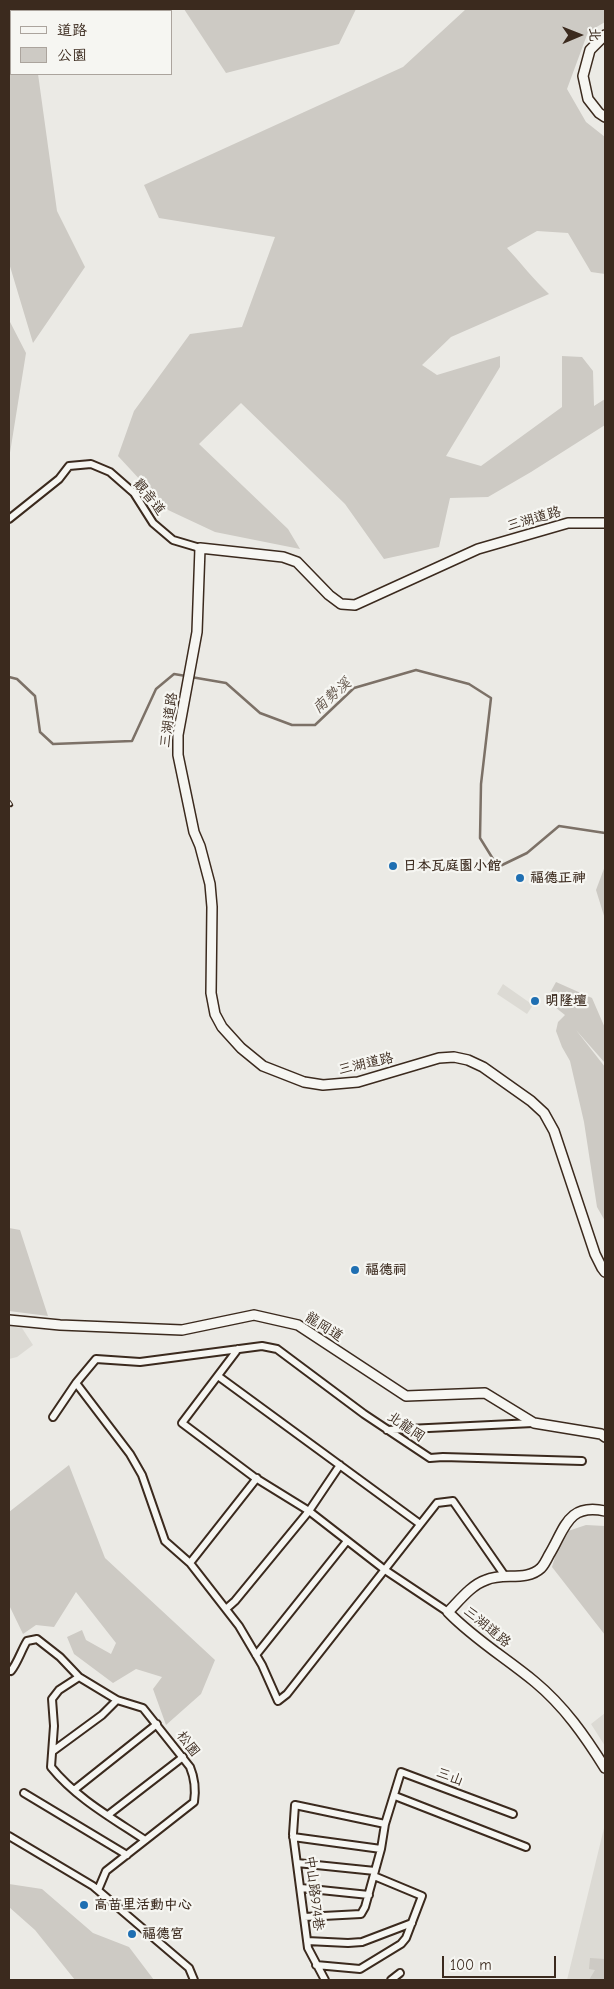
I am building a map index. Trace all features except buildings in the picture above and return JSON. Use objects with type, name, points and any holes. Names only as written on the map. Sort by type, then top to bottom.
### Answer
[{"type":"street","points":[[605,35],[590,50],[583,76],[588,99],[599,113],[605,117]]},
{"type":"street","name":"觀音道","points":[[9,519],[59,478],[69,466],[91,464],[110,472],[134,493],[153,523],[173,540],[200,548]]},
{"type":"street","name":"三湖道路","points":[[605,523],[568,523],[478,549],[355,605],[341,604],[329,595],[297,562],[283,557],[200,548],[197,632],[178,735],[178,755],[194,832],[200,846],[208,879],[212,907],[211,993],[215,1014],[222,1027],[241,1048],[263,1066],[304,1082],[323,1086],[358,1082],[439,1058],[461,1058],[483,1067],[531,1100],[544,1113],[554,1131],[596,1254],[605,1272]]},
{"type":"street","name":"龍岡道","points":[[9,1320],[60,1325],[182,1330],[254,1315],[298,1325],[406,1396],[485,1393],[534,1423],[601,1434],[605,1437]]},
{"type":"street","name":"北龍岡","points":[[53,1417],[76,1382],[96,1359],[140,1362],[262,1346],[277,1349],[387,1430],[430,1458],[582,1461]]},
{"type":"street","points":[[238,1348],[182,1422],[257,1478],[308,1511],[385,1570],[448,1612]]},
{"type":"street","points":[[218,1376],[420,1524]]},
{"type":"street","points":[[76,1382],[130,1454],[142,1475],[165,1541],[190,1563],[239,1626],[256,1655],[278,1701],[288,1694],[437,1503],[453,1501],[504,1576]]},
{"type":"street","points":[[387,1430],[534,1423]]},
{"type":"street","points":[[226,1609],[235,1601],[308,1511],[340,1466]]},
{"type":"street","points":[[190,1563],[257,1478]]},
{"type":"street","name":"三湖道路","points":[[605,1512],[595,1509],[576,1512],[567,1522],[541,1568],[522,1576],[504,1576],[484,1580],[448,1612],[464,1628],[535,1682],[555,1700],[582,1730],[605,1768]]},
{"type":"street","points":[[256,1655],[347,1541]]},
{"type":"street","name":"松園","points":[[9,1670],[11,1671],[16,1664],[21,1650],[27,1641],[36,1639],[60,1657],[79,1677],[117,1700],[143,1708],[183,1757],[194,1775],[196,1789],[194,1802],[106,1871],[98,1890]]},
{"type":"street","points":[[79,1677],[59,1690],[52,1700],[54,1726],[50,1766],[74,1790],[145,1840]]},
{"type":"street","points":[[53,1751],[102,1716],[117,1700]]},
{"type":"street","points":[[74,1790],[157,1724]]},
{"type":"street","points":[[108,1815],[183,1757]]},
{"type":"street","name":"三山","points":[[304,1917],[361,1914],[374,1874],[385,1824],[401,1772],[513,1814]]},
{"type":"street","points":[[24,1794],[127,1854]]},
{"type":"street","points":[[395,1796],[526,1847]]},
{"type":"street","name":"中山路974巷","points":[[325,1980],[308,1948],[293,1837],[295,1805],[385,1824]]},
{"type":"street","points":[[9,1836],[98,1890],[189,1968],[194,1980]]},
{"type":"street","points":[[293,1837],[381,1849]]},
{"type":"street","points":[[297,1863],[374,1874],[422,1896],[406,1938],[401,1944],[368,1966],[360,1969],[316,1965]]},
{"type":"street","points":[[301,1888],[368,1895]]},
{"type":"street","points":[[307,1941],[362,1942],[412,1922]]},
{"type":"street","points":[[391,1980],[400,1973]]},
{"type":"shaded area","points":[[503,984],[533,1005],[527,1014],[497,994]]},
{"type":"shaded area","points":[[9,1326],[22,1328],[33,1345],[17,1357],[9,1359]]},
{"type":"shaded area","points":[[605,1713],[605,1746],[591,1724]]},
{"type":"shaded area","points":[[605,1824],[605,1980],[567,1980]]},
{"type":"green space","points":[[184,9],[356,9],[339,44],[226,73]]},
{"type":"green space","points":[[466,9],[605,9],[605,22],[588,32],[567,89],[586,122],[605,137],[605,274],[591,272],[568,233],[537,231],[507,248],[549,294],[451,337],[422,365],[437,375],[500,356],[500,367],[446,456],[481,466],[562,407],[562,356],[582,357],[593,371],[594,406],[605,399],[605,425],[488,497],[450,498],[439,547],[384,559],[345,504],[241,403],[199,444],[288,529],[300,549],[215,532],[168,510],[118,456],[134,411],[190,334],[242,327],[275,237],[159,218],[144,185],[403,67]]},
{"type":"green space","points":[[9,11],[10,75],[38,75],[57,211],[85,267],[33,343],[9,263]]},
{"type":"green space","points":[[9,320],[26,353],[9,459]]},
{"type":"green space","points":[[605,866],[605,919],[596,890]]},
{"type":"green space","points":[[556,982],[592,998],[605,1028],[605,1063],[576,1030],[605,1067],[605,1221],[597,1207],[584,1122],[570,1061],[556,1031],[558,1022],[565,1015],[546,1000]]},
{"type":"green space","points":[[9,1228],[20,1230],[48,1316],[9,1311]]},
{"type":"green space","points":[[69,1465],[105,1558],[215,1660],[201,1694],[166,1725],[153,1689],[162,1677],[136,1669],[113,1683],[74,1654],[67,1637],[82,1630],[86,1640],[111,1654],[116,1643],[76,1592],[54,1627],[36,1625],[23,1634],[9,1605],[9,1512]]},
{"type":"green space","points":[[586,1525],[605,1526],[605,1635],[552,1567],[562,1533]]},
{"type":"green space","points":[[9,1884],[42,1889],[93,1933],[129,1947],[154,1980],[75,1980],[35,1930],[9,1907]]},
{"type":"green space","points":[[590,1958],[605,1959],[605,1980],[589,1980],[595,1970],[589,1969]]},
{"type":"waterway","name":"南勢溪","points":[[191,677],[226,683],[260,713],[292,725],[315,725],[354,688],[416,670],[469,684],[491,698],[481,784],[480,838],[498,867],[527,853],[559,826],[605,833]]},
{"type":"waterway","name":"南勢溪","points":[[9,677],[17,679],[35,696],[40,732],[53,744],[132,741],[156,689],[174,674],[186,676]]},
{"type":"place","name":"日本瓦庭園小館","points":[[393,866]]},
{"type":"place","name":"福德正神","points":[[520,878]]},
{"type":"place","name":"明隆壇","points":[[535,1001]]},
{"type":"place","name":"福德祠","points":[[355,1270]]},
{"type":"place","name":"高苗里活動中心","points":[[84,1905]]},
{"type":"place","name":"福德宮","points":[[132,1934]]}]
